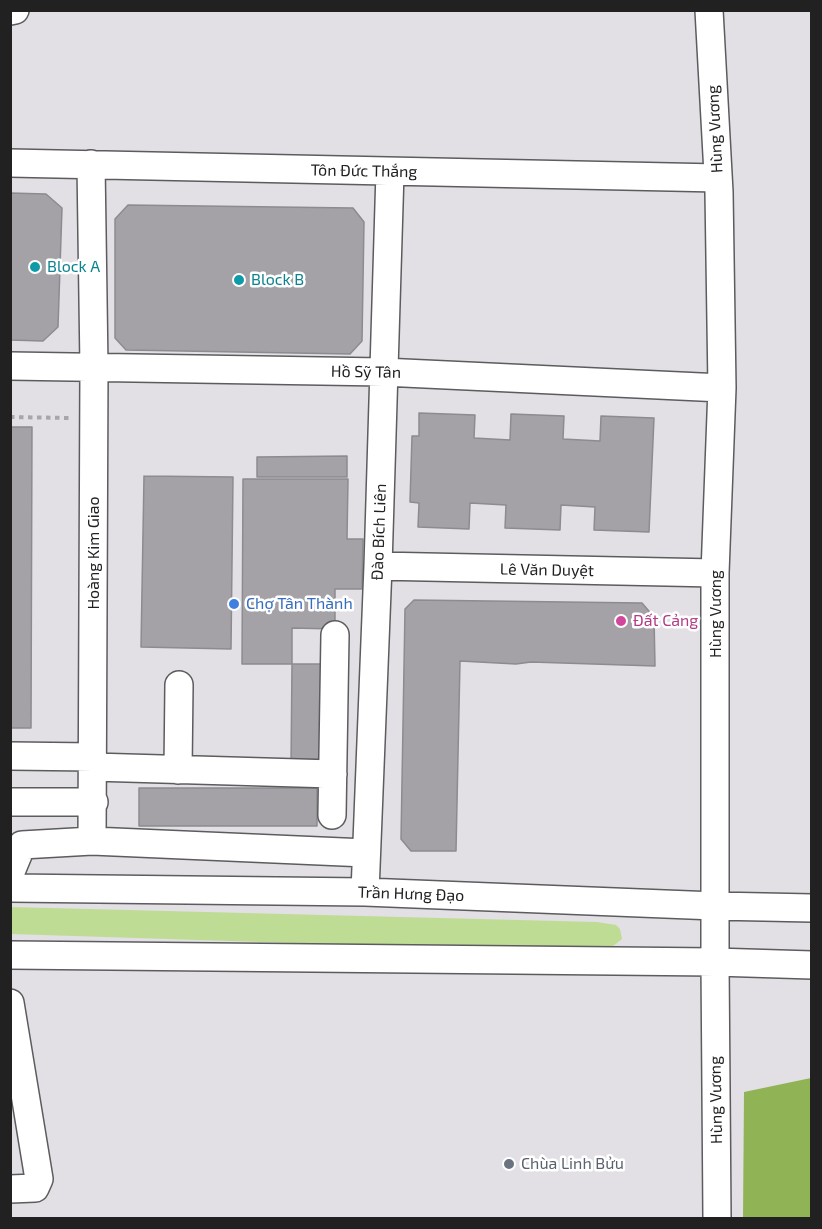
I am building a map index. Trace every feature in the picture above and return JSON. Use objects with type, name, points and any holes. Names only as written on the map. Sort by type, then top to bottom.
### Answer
[{"type":"street","points":[[10,11],[15,10]]},
{"type":"street","name":"Hùng Vương","points":[[709,10],[718,178],[722,388],[715,573],[717,1218]]},
{"type":"street","name":"Tôn Đức Thắng","points":[[10,163],[718,178]]},
{"type":"street","name":"Hoàng Kim Giao","points":[[92,164],[94,367],[94,802],[92,841]]},
{"type":"street","name":"Đào Bích Liên","points":[[365,892],[390,172]]},
{"type":"street","name":"Hồ Sỹ Tân","points":[[10,366],[383,372],[722,388]]},
{"type":"street","name":"Lê Văn Duyệt","points":[[378,566],[715,573]]},
{"type":"street","points":[[332,815],[335,635]]},
{"type":"street","points":[[178,770],[179,685]]},
{"type":"street","points":[[10,756],[178,770],[333,774]]},
{"type":"street","points":[[10,802],[94,802]]},
{"type":"street","points":[[10,874],[22,845],[92,841],[366,853]]},
{"type":"street","name":"Trần Hưng Đạo","points":[[10,888],[365,892],[812,908]]},
{"type":"street","points":[[10,955],[715,962],[812,966]]},
{"type":"street","points":[[10,1003],[39,1179],[35,1188],[10,1189]]},
{"type":"path","points":[[10,417],[94,418]]},
{"type":"green space","points":[[11,907],[597,922],[616,925],[620,929],[622,939],[612,947],[597,948],[323,944],[11,934]]},
{"type":"green space","points":[[811,1078],[811,1218],[743,1218],[744,1092]]},
{"type":"building","name":"Block A","points":[[10,193],[46,194],[62,208],[58,327],[43,341],[10,340]]},
{"type":"building","name":"Block B","points":[[128,205],[353,208],[364,222],[362,341],[350,354],[126,350],[115,338],[115,219]]},
{"type":"building","points":[[419,413],[475,415],[474,438],[510,440],[511,414],[564,416],[563,439],[600,441],[601,416],[654,418],[649,532],[594,530],[595,507],[561,505],[560,530],[505,528],[506,505],[470,503],[469,529],[418,527],[419,503],[410,502],[412,436],[419,436]]},
{"type":"building","points":[[10,427],[32,427],[31,728],[10,728]]},
{"type":"building","points":[[347,456],[347,477],[257,477],[257,457]]},
{"type":"building","points":[[144,476],[233,477],[231,649],[141,647]]},
{"type":"building","points":[[243,479],[348,479],[347,539],[363,539],[362,589],[335,589],[335,629],[292,628],[292,664],[242,664]]},
{"type":"building","points":[[414,600],[642,603],[654,617],[655,666],[460,661],[456,851],[411,851],[401,839],[405,609]]},
{"type":"building","points":[[292,664],[328,664],[328,766],[291,766]]},
{"type":"building","points":[[139,788],[317,788],[317,826],[139,826]]},
{"type":"place","name":"Block A","points":[[35,267]]},
{"type":"place","name":"Block B","points":[[239,280]]},
{"type":"place","name":"Chợ Tân Thành","points":[[234,604]]},
{"type":"place","name":"Đất Cảng","points":[[621,621]]},
{"type":"place","name":"Chùa Linh Bửu","points":[[509,1164]]}]
